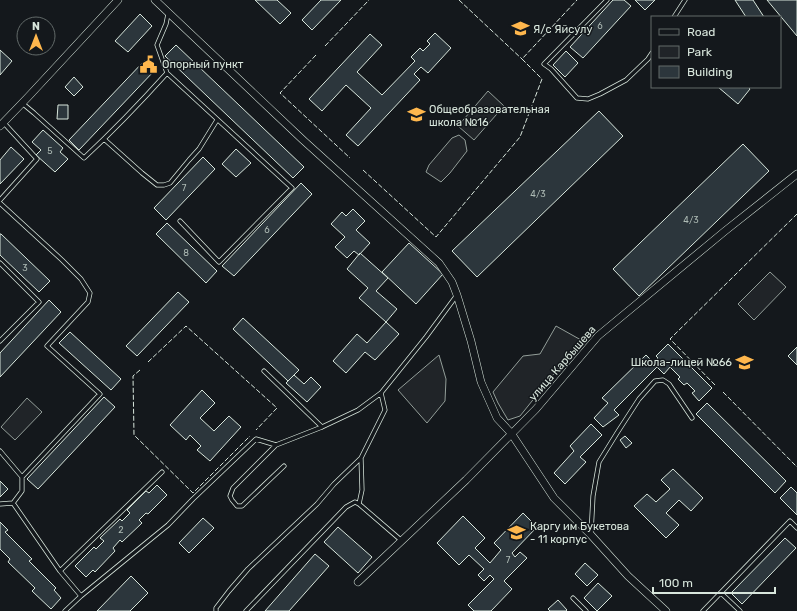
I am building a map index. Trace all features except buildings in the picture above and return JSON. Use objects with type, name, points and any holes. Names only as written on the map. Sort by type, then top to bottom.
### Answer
[{"type":"street","points":[[2,124],[118,0]]},
{"type":"street","points":[[155,0],[168,14],[303,140],[439,263],[452,282],[457,294],[481,382],[497,418],[511,433],[554,498],[591,535],[628,576],[666,611]]},
{"type":"street","name":"улица Карбышева","points":[[358,582],[466,480],[536,409],[598,336],[724,231],[797,174]]},
{"type":"lane","points":[[607,0],[544,64],[577,98],[588,99],[626,80],[648,59],[651,54]]},
{"type":"lane","points":[[675,16],[685,0]]},
{"type":"lane","points":[[168,14],[166,24],[157,45],[167,73],[292,188],[219,262],[180,221]]},
{"type":"lane","points":[[22,103],[84,158],[104,140],[167,73]]},
{"type":"lane","points":[[104,140],[157,185],[164,185],[170,183],[199,149],[217,120]]},
{"type":"lane","points":[[2,124],[37,159],[0,202],[81,279],[90,293],[88,302],[47,346],[100,394],[22,476]]},
{"type":"lane","points":[[0,263],[39,302],[0,341]]},
{"type":"lane","points":[[284,466],[242,506],[238,506],[232,500],[230,496],[233,488],[276,445],[322,428],[358,410],[381,394],[426,337],[457,294]]},
{"type":"lane","points":[[264,372],[322,428]]},
{"type":"lane","points":[[591,535],[594,496],[599,462],[639,399],[655,381],[663,380],[669,384],[692,418]]},
{"type":"lane","points":[[216,611],[216,608],[224,597],[248,569],[316,504],[361,458],[385,410],[381,394]]},
{"type":"lane","points":[[65,611],[81,596],[168,525],[256,439],[276,445]]},
{"type":"lane","points":[[0,451],[22,476],[22,491],[13,503],[0,504]]},
{"type":"lane","points":[[359,504],[362,490],[361,458]]},
{"type":"lane","points":[[60,571],[162,472]]},
{"type":"lane","points":[[246,611],[346,507],[355,502],[402,541]]},
{"type":"lane","points":[[13,503],[60,571],[81,596]]},
{"type":"lane","points":[[703,611],[790,521],[797,528]]},
{"type":"lane","points":[[721,593],[740,611]]},
{"type":"lane","points":[[573,598],[586,611]]},
{"type":"green space","points":[[488,91],[504,106],[474,140],[458,126]]},
{"type":"green space","points":[[459,135],[465,140],[467,151],[441,182],[426,172],[429,165],[452,138]]},
{"type":"green space","points":[[770,272],[786,287],[754,320],[738,304]]},
{"type":"green space","points":[[556,326],[581,340],[520,416],[508,420],[493,392],[523,356],[540,354]]},
{"type":"green space","points":[[439,355],[446,379],[445,401],[427,423],[398,390]]},
{"type":"green space","points":[[27,398],[42,412],[15,440],[1,427]]},
{"type":"fence","points":[[325,46],[369,0]]},
{"type":"fence","points":[[459,0],[522,59]]},
{"type":"fence","points":[[363,170],[436,237],[520,137],[542,79],[522,59],[577,0]]},
{"type":"fence","points":[[316,55],[280,93],[350,158]]},
{"type":"fence","points":[[715,385],[670,339],[797,214]]},
{"type":"fence","points":[[148,362],[186,326],[277,408],[256,430]]},
{"type":"fence","points":[[140,370],[133,376],[134,435],[193,493],[250,436]]},
{"type":"fence","points":[[723,392],[797,467]]},
{"type":"place","name":"Я/c Яйсулу","points":[[520,29]]},
{"type":"place","name":"Опорный пункт","points":[[149,64]]},
{"type":"place","name":"Общеобразовательная школа №16","points":[[416,115]]},
{"type":"place","name":"Школа-лицей №66","points":[[745,362]]},
{"type":"place","name":"Каргу им Букетова - 11 корпус","points":[[517,532]]}]
